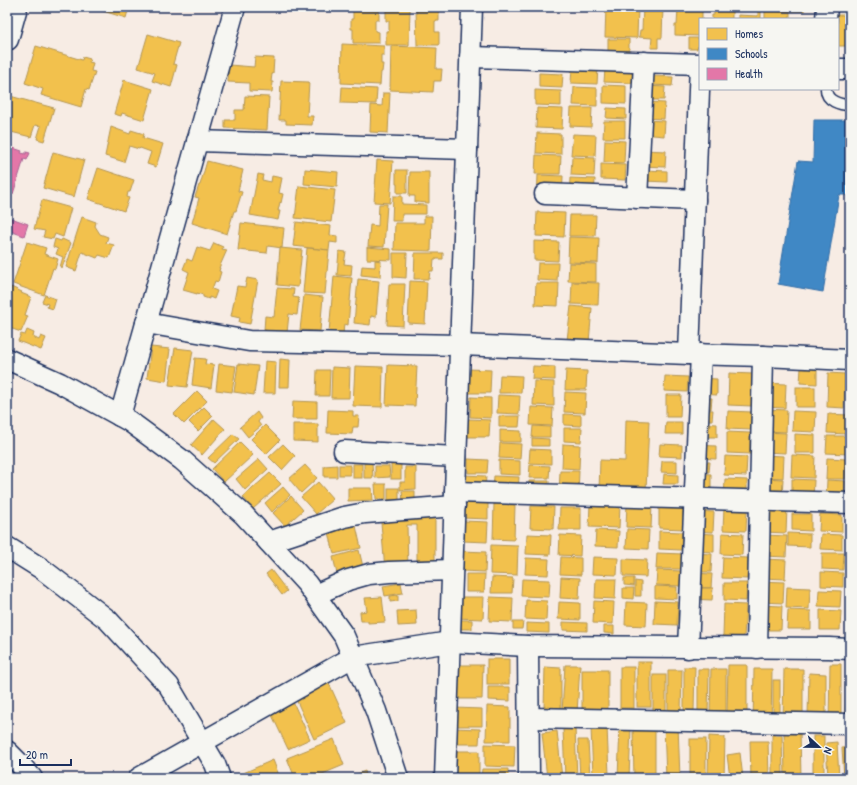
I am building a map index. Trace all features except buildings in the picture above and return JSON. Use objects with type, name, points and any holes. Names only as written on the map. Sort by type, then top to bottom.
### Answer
[{"type":"main road","points":[[7,40],[16,7]]},
{"type":"street","points":[[120,416],[235,7]]},
{"type":"street","points":[[445,778],[472,7]]},
{"type":"street","points":[[826,18],[827,7]]},
{"type":"street","points":[[470,56],[699,64]]},
{"type":"street","points":[[637,198],[644,62]]},
{"type":"street","points":[[839,69],[850,69]]},
{"type":"street","points":[[688,648],[694,499],[695,200],[699,90]]},
{"type":"street","points":[[197,141],[467,148]]},
{"type":"street","points":[[545,194],[695,200]]},
{"type":"street","points":[[146,324],[249,342],[460,346],[850,360]]},
{"type":"street","points":[[757,648],[763,356]]},
{"type":"street","points":[[7,359],[60,383],[128,421],[182,460],[244,515],[307,584],[344,636],[376,711],[398,778]]},
{"type":"street","points":[[344,451],[456,457]]},
{"type":"street","points":[[269,542],[344,517],[455,499],[694,499],[850,503]]},
{"type":"street","points":[[7,548],[42,569],[108,620],[169,686],[202,742],[220,778]]},
{"type":"street","points":[[315,595],[348,580],[369,574],[452,570]]},
{"type":"street","points":[[139,778],[353,657],[450,642],[528,646],[850,649]]},
{"type":"street","points":[[528,646],[529,778]]},
{"type":"street","points":[[529,718],[850,724]]},
{"type":"street","points":[[7,751],[32,778]]},
{"type":"lane","points":[[826,90],[826,94],[832,100],[841,105],[850,105]]}]
